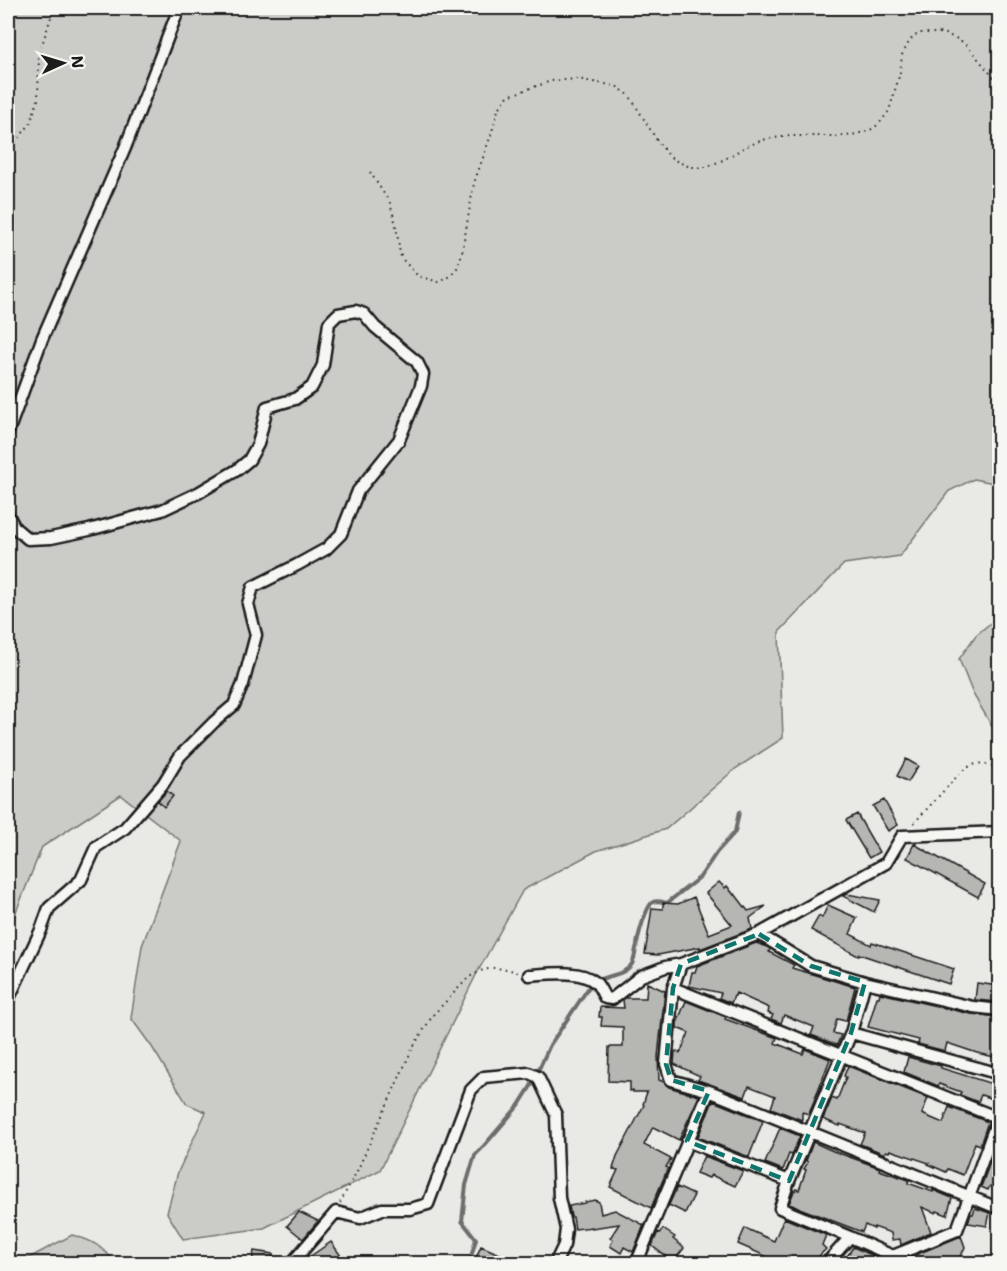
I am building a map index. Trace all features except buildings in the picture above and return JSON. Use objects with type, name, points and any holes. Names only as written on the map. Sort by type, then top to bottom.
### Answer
[{"type":"street","points":[[8,432],[42,339],[125,147],[179,8]]},
{"type":"street","points":[[8,515],[15,528],[28,538],[51,538],[162,510],[218,482],[249,460],[258,444],[267,407],[295,399],[312,387],[323,365],[329,323],[338,314],[356,311],[364,314],[375,327],[417,362],[423,374],[421,386],[399,440],[358,491],[340,534],[326,549],[253,587],[248,604],[256,634],[243,684],[234,705],[180,756],[163,784],[125,828],[96,847],[81,880],[49,908],[8,1000]]},
{"type":"street","points":[[529,975],[581,975],[595,982],[605,998],[612,999],[641,976],[681,964],[759,934],[886,863],[902,836],[999,832]]},
{"type":"street","points":[[759,934],[811,966],[973,1007],[999,1010]]},
{"type":"street","points":[[681,964],[673,988],[666,1064],[671,1080],[709,1091],[999,1209]]},
{"type":"street","points":[[673,988],[840,1055],[999,1118],[957,1230],[893,1256],[780,1208],[789,1181],[840,1055],[850,1033],[865,981]]},
{"type":"street","points":[[850,1033],[999,1074]]},
{"type":"street","points":[[291,1263],[336,1212],[360,1218],[382,1209],[410,1209],[428,1204],[471,1090],[484,1077],[529,1073],[538,1077],[555,1115],[559,1197],[566,1229],[564,1245],[555,1263]]},
{"type":"street","points":[[636,1263],[709,1091]]},
{"type":"street","points":[[687,1141],[789,1181]]},
{"type":"street","points":[[826,1263],[850,1237]]},
{"type":"path","points":[[8,152],[30,124],[38,100],[39,54],[54,8]]},
{"type":"path","points":[[370,172],[390,203],[403,260],[418,276],[439,282],[448,278],[457,268],[462,253],[474,183],[498,110],[508,96],[551,81],[577,79],[616,86],[629,95],[658,142],[672,159],[690,167],[706,167],[766,139],[790,136],[847,136],[870,130],[879,124],[889,111],[900,73],[902,55],[913,37],[920,33],[943,33],[960,40],[999,85]]},
{"type":"path","points":[[902,836],[962,771],[971,765],[983,763],[999,768]]},
{"type":"path","points":[[336,1212],[413,1047],[433,1015],[469,977],[483,970],[507,969],[529,975]]},
{"type":"highlighted area","points":[[759,934],[811,966],[865,982],[851,1033],[789,1181],[687,1141],[709,1091],[671,1080],[666,1064],[673,988],[681,964]]},
{"type":"shaded area","points":[[8,8],[999,8],[999,484],[974,479],[949,491],[900,556],[844,564],[779,632],[783,738],[735,769],[666,829],[596,851],[523,890],[477,973],[380,1170],[264,1228],[183,1239],[167,1213],[178,1172],[206,1112],[187,1104],[131,1018],[142,946],[181,841],[121,795],[42,847],[8,932]]},
{"type":"shaded area","points":[[999,616],[999,738],[973,694],[959,659],[976,635]]},
{"type":"shaded area","points":[[72,1235],[97,1245],[117,1263],[8,1263],[8,1259],[29,1258]]},
{"type":"waterway","points":[[469,1264],[476,1239],[462,1221],[466,1185],[475,1155],[519,1105],[531,1086],[550,1045],[591,984],[618,974],[632,964],[650,905],[656,901],[667,903],[700,877],[717,852],[735,832],[739,812]]}]
